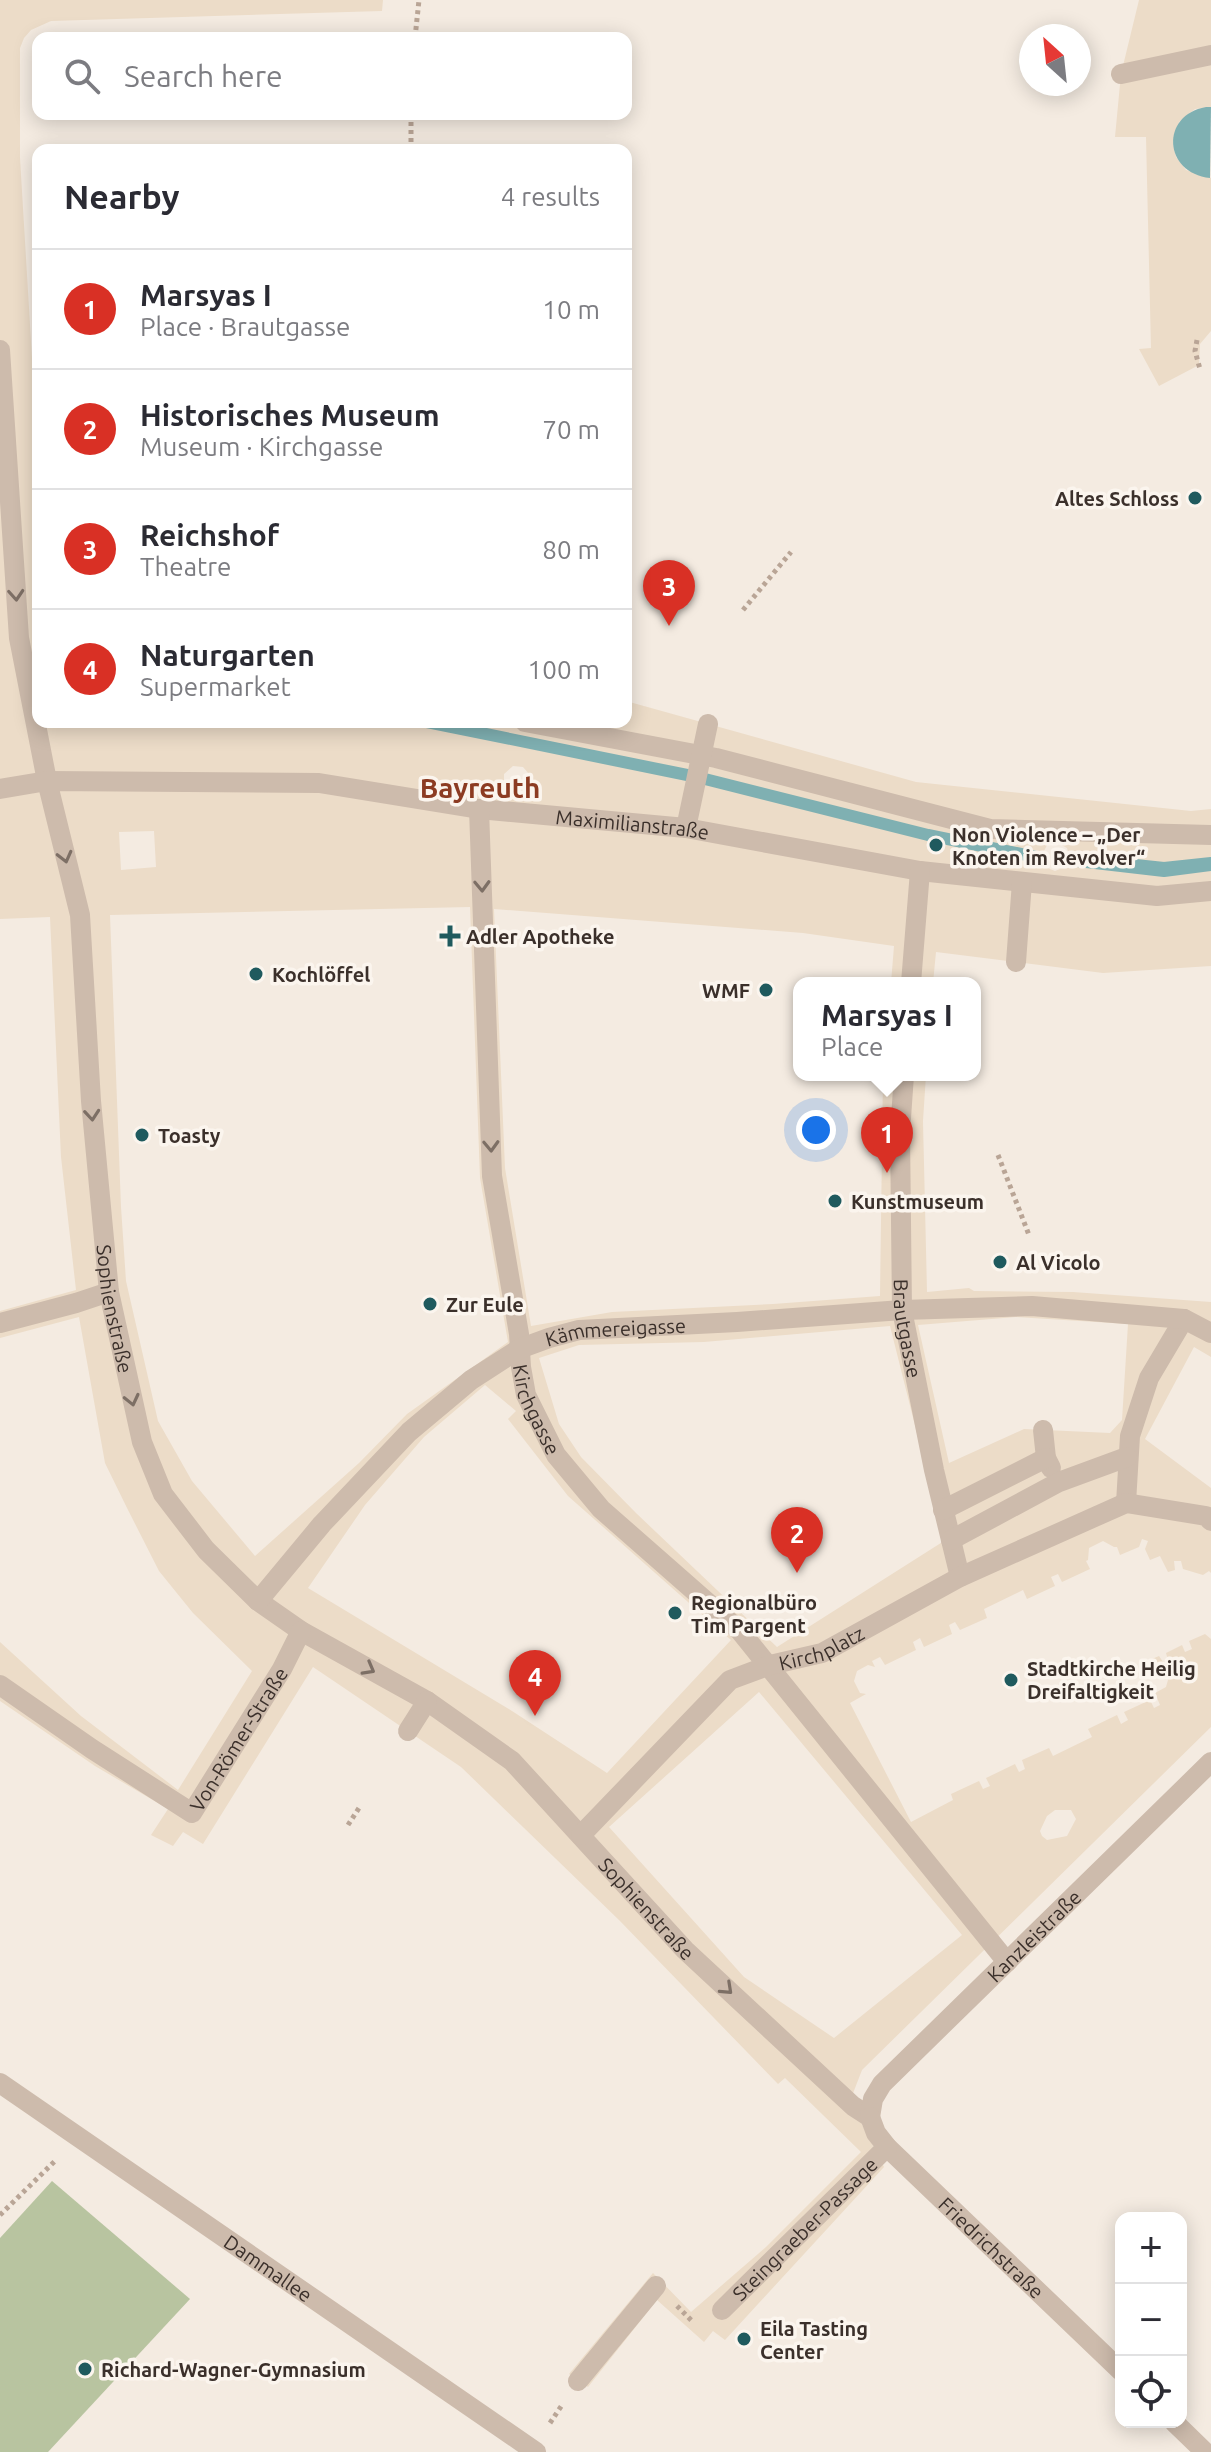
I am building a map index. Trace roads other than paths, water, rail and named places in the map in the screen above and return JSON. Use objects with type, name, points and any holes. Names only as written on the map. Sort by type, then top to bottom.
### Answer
[{"type":"street","points":[[1121,74],[1211,55]]},
{"type":"street","name":"Sophienstraße","points":[[0,350],[19,638],[31,664]]},
{"type":"street","points":[[686,828],[708,724]]},
{"type":"street","name":"Sophienstraße","points":[[40,728],[47,781],[80,915],[91,1101],[109,1292],[142,1442],[163,1494],[206,1550],[258,1601],[301,1631],[427,1701],[512,1761],[685,1950],[853,2106],[870,2117]]},
{"type":"street","points":[[556,728],[701,756],[990,829],[1211,835]]},
{"type":"street","name":"Maximilianstraße","points":[[0,789],[47,781],[319,783],[479,809],[686,828],[920,871],[1157,896],[1211,891]]},
{"type":"street","name":"Kirchgasse","points":[[479,809],[492,1176],[519,1334],[526,1395],[556,1455],[601,1509],[740,1631],[770,1665]]},
{"type":"street","points":[[911,977],[920,871]]},
{"type":"street","points":[[1016,962],[1022,882]]},
{"type":"street","name":"Brautgasse","points":[[904,1081],[900,1132],[902,1310],[960,1577]]},
{"type":"street","points":[[0,1323],[109,1292]]},
{"type":"street","name":"Kämmereigasse","points":[[258,1601],[322,1524],[409,1432],[471,1380],[519,1349],[549,1338],[579,1330],[737,1322],[1031,1298],[1184,1319],[1211,1333]]},
{"type":"street","points":[[1184,1319],[1149,1378],[1130,1436],[1126,1503],[1206,1516],[1211,1521]]},
{"type":"street","points":[[1043,1430],[1046,1458],[1059,1482]]},
{"type":"street","points":[[951,1540],[1059,1482],[1127,1457]]},
{"type":"street","points":[[943,1510],[1046,1458]]},
{"type":"street","name":"Kirchplatz","points":[[1007,1962],[770,1665],[822,1653],[960,1577],[1126,1503]]},
{"type":"street","name":"Von-Römer-Straße","points":[[0,1685],[192,1813],[282,1669],[301,1631]]},
{"type":"street","points":[[581,1835],[730,1680],[770,1665]]},
{"type":"street","points":[[408,1731],[427,1701]]},
{"type":"street","name":"Kanzleistraße","points":[[870,2117],[873,2099],[882,2084],[1211,1762]]},
{"type":"street","name":"Dammallee","points":[[0,2083],[534,2451]]},
{"type":"street","name":"Friedrichstraße","points":[[870,2117],[876,2133],[887,2147],[1115,2365]]},
{"type":"street","name":"Steingraeber-Passage","points":[[722,2310],[887,2147]]},
{"type":"street","points":[[578,2381],[656,2286]]},
{"type":"street","points":[[1180,2428],[1205,2452]]},
{"type":"water","points":[[1211,107],[1210,178],[1194,174],[1183,166],[1173,144],[1181,121],[1191,112]]},
{"type":"waterway","points":[[456,728],[697,777],[928,835],[1041,858]]},
{"type":"waterway","points":[[1211,863],[1164,868],[1069,860],[1164,871],[1211,865]]},
{"type":"place","name":"Altes Schloss","points":[[1195,498]]},
{"type":"place","name":"Reichshof","points":[[669,626]]},
{"type":"place","name":"Non Violence – „Der Knoten im Revolver“","points":[[936,845]]},
{"type":"place","name":"Adler Apotheke","points":[[450,936]]},
{"type":"place","name":"Kochlöffel","points":[[256,974]]},
{"type":"place","name":"WMF","points":[[766,990]]},
{"type":"place","name":"Toasty","points":[[142,1135]]},
{"type":"place","name":"Marsyas I","points":[[887,1173]]},
{"type":"place","name":"Kunstmuseum","points":[[835,1201]]},
{"type":"place","name":"Al Vicolo","points":[[1000,1262]]},
{"type":"place","name":"Zur Eule","points":[[430,1304]]},
{"type":"place","name":"Historisches Museum","points":[[797,1573]]},
{"type":"place","name":"Regionalbüro Tim Pargent","points":[[675,1613]]},
{"type":"place","name":"Stadtkirche Heilig Dreifaltigkeit","points":[[1011,1680]]},
{"type":"place","name":"Naturgarten","points":[[535,1716]]},
{"type":"place","name":"Eila Tasting Center","points":[[744,2339]]},
{"type":"place","name":"Richard-Wagner-Gymnasium","points":[[85,2369]]},
{"type":"district","name":"Bayreuth","points":[[480,787]]}]
